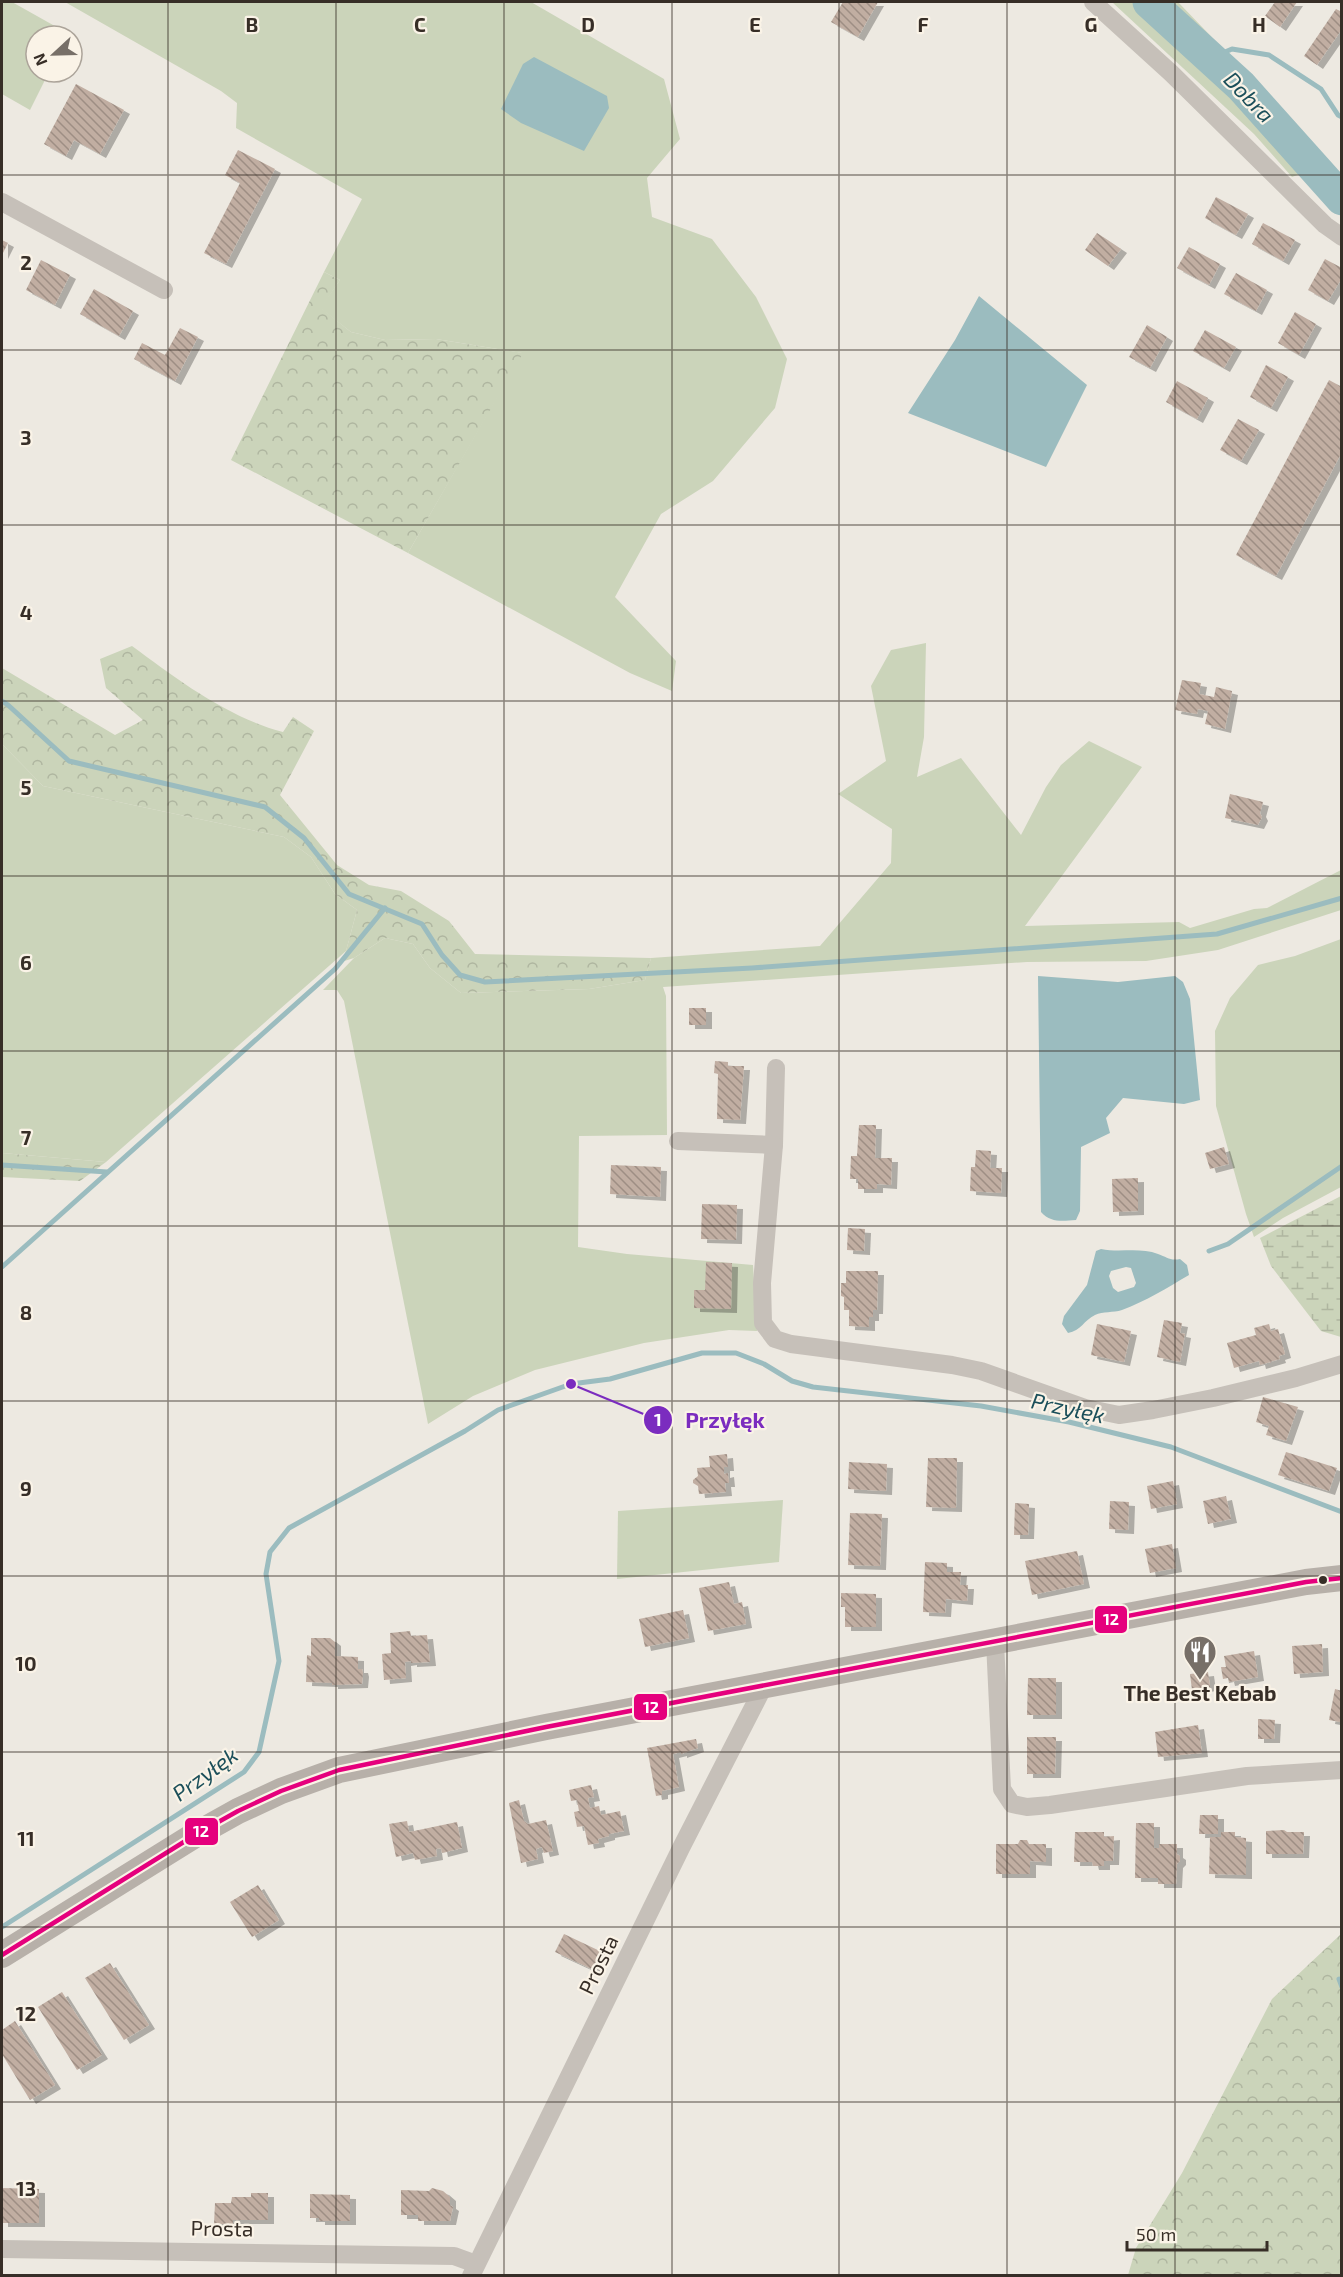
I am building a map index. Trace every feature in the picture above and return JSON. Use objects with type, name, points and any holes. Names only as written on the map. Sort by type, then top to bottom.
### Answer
[{"type":"street","points":[[1093,2],[1171,73],[1325,225],[1341,237]]},
{"type":"street","points":[[2,202],[164,290]]},
{"type":"street","points":[[776,1068],[774,1145],[762,1283],[763,1323],[775,1340],[981,1371],[1085,1408],[1119,1415],[1213,1398],[1296,1378],[1341,1364]]},
{"type":"street","points":[[678,1141],[774,1145]]},
{"type":"street","points":[[2,1954],[203,1830],[281,1791],[330,1774],[393,1758],[514,1734],[1306,1582],[1341,1578]]},
{"type":"street","points":[[995,1642],[1002,1789],[1012,1804],[1027,1807],[1050,1805],[1247,1776],[1341,1770]]},
{"type":"street","name":"Prosta","points":[[2,2250],[454,2256],[474,2270],[681,1848],[764,1686]]},
{"type":"green space","points":[[2,2],[12,2],[51,24],[24,24],[24,84],[43,84],[30,110],[2,94]]},
{"type":"green space","points":[[65,2],[531,2],[664,79],[680,139],[647,178],[652,217],[712,239],[756,297],[787,359],[775,408],[713,481],[661,514],[615,597],[676,661],[672,691],[630,673],[408,553],[522,353],[436,339],[385,340],[351,332],[320,308],[340,280],[324,272],[362,199],[236,128],[237,103],[221,91]]},
{"type":"green space","points":[[1112,2],[1178,2],[1330,163],[1292,177],[1254,134]]},
{"type":"green space","points":[[324,272],[340,280],[321,308],[351,332],[385,340],[436,339],[523,353],[408,553],[231,460]]},
{"type":"green space","points":[[926,643],[924,737],[917,777],[961,758],[1021,835],[1046,787],[1061,765],[1089,741],[1142,767],[1025,926],[1179,922],[1190,928],[1254,909],[1267,908],[1341,870],[1341,910],[1218,950],[1146,961],[1027,962],[663,987],[666,996],[667,1135],[579,1136],[578,1247],[627,1254],[753,1265],[757,1331],[729,1330],[644,1343],[535,1370],[473,1396],[428,1424],[344,1001],[337,990],[323,990],[354,958],[385,938],[413,944],[430,968],[461,993],[589,989],[645,980],[651,958],[820,946],[891,863],[892,829],[838,794],[886,761],[871,686],[891,650]]},
{"type":"green space","points":[[132,646],[185,684],[242,717],[283,732],[293,717],[314,731],[280,795],[337,865],[369,885],[401,891],[449,921],[475,954],[651,958],[645,980],[589,989],[461,993],[430,968],[413,944],[385,938],[354,958],[341,962],[357,910],[335,894],[311,857],[284,837],[43,786],[2,744],[2,668],[115,735],[143,720],[106,688],[100,659]]},
{"type":"green space","points":[[2,744],[43,786],[284,837],[311,857],[335,894],[357,910],[346,951],[106,1162],[2,1153]]},
{"type":"green space","points":[[1341,939],[1341,1187],[1283,1218],[1254,1237],[1216,1106],[1215,1031],[1230,998],[1258,965],[1295,956]]},
{"type":"green space","points":[[2,1153],[106,1162],[80,1181],[2,1177]]},
{"type":"green space","points":[[1341,1196],[1341,1337],[1321,1331],[1271,1266],[1260,1238]]},
{"type":"green space","points":[[783,1500],[779,1562],[617,1579],[618,1511]]},
{"type":"green space","points":[[1341,1934],[1341,2275],[1128,2275],[1136,2248],[1182,2173],[1272,1999]]},
{"type":"water","points":[[534,57],[607,96],[609,108],[584,151],[521,123],[501,109],[523,64]]},
{"type":"water","points":[[979,296],[1087,385],[1046,467],[908,413],[955,340]]},
{"type":"water","points":[[1038,976],[1118,982],[1175,976],[1183,982],[1190,999],[1200,1100],[1184,1104],[1123,1098],[1106,1118],[1110,1133],[1081,1147],[1080,1211],[1076,1220],[1053,1220],[1041,1212]]},
{"type":"water","points":[[1101,1249],[1144,1251],[1171,1259],[1180,1259],[1187,1265],[1189,1275],[1131,1306],[1119,1311],[1095,1315],[1076,1330],[1068,1333],[1062,1324],[1064,1316],[1087,1285],[1096,1251]],"holes":[[[1131,1268],[1136,1283],[1134,1287],[1118,1292],[1113,1288],[1109,1276],[1111,1271]]]},
{"type":"building","points":[[843,2],[878,2],[858,37],[831,22]]},
{"type":"building","points":[[1275,2],[1297,2],[1280,27],[1265,16]]},
{"type":"building","points":[[1336,9],[1342,12],[1342,29],[1317,65],[1304,56]]},
{"type":"building","points":[[76,84],[124,110],[100,154],[74,140],[66,156],[44,144]]},
{"type":"building","points":[[238,150],[275,169],[226,264],[204,253],[240,183],[225,175]]},
{"type":"building","points":[[1216,197],[1248,214],[1236,235],[1205,218]]},
{"type":"building","points":[[1263,223],[1295,240],[1283,261],[1252,244]]},
{"type":"building","points":[[1097,233],[1121,249],[1108,266],[1085,250]]},
{"type":"building","points":[[2,240],[8,243],[2,255]]},
{"type":"building","points":[[1189,247],[1220,264],[1209,285],[1177,268]]},
{"type":"building","points":[[1325,259],[1342,268],[1342,278],[1328,301],[1308,290]]},
{"type":"building","points":[[41,260],[70,275],[55,305],[26,290]]},
{"type":"building","points":[[1236,273],[1267,290],[1256,311],[1224,294]]},
{"type":"building","points":[[94,289],[133,311],[119,336],[80,314]]},
{"type":"building","points":[[1295,312],[1316,324],[1299,355],[1278,343]]},
{"type":"building","points":[[1147,325],[1167,337],[1150,368],[1129,357]]},
{"type":"building","points":[[180,328],[198,337],[175,381],[134,359],[142,343],[165,355]]},
{"type":"building","points":[[1205,330],[1236,347],[1224,368],[1193,351]]},
{"type":"building","points":[[1266,365],[1288,377],[1271,408],[1250,397]]},
{"type":"building","points":[[1329,380],[1342,387],[1342,452],[1276,576],[1236,555]]},
{"type":"building","points":[[1177,381],[1208,398],[1197,419],[1166,402]]},
{"type":"building","points":[[1238,419],[1259,430],[1241,461],[1220,450]]},
{"type":"building","points":[[1182,680],[1201,683],[1199,694],[1214,697],[1216,687],[1232,691],[1225,729],[1205,724],[1208,711],[1198,709],[1197,714],[1175,710]]},
{"type":"building","points":[[1230,794],[1263,802],[1260,813],[1262,817],[1258,825],[1225,818]]},
{"type":"building","points":[[689,1008],[706,1008],[706,1025],[689,1025]]},
{"type":"building","points":[[715,1061],[728,1062],[728,1066],[744,1066],[740,1120],[717,1119],[718,1074],[714,1073]]},
{"type":"building","points":[[859,1125],[876,1125],[875,1158],[892,1158],[891,1185],[877,1184],[877,1189],[858,1189],[858,1179],[850,1179],[851,1156],[857,1156]]},
{"type":"building","points":[[1224,1147],[1229,1164],[1210,1169],[1205,1153]]},
{"type":"building","points":[[976,1150],[991,1151],[990,1168],[1002,1168],[1001,1193],[970,1191],[971,1167],[975,1167]]},
{"type":"building","points":[[611,1165],[661,1167],[660,1197],[610,1194]]},
{"type":"building","points":[[1138,1178],[1138,1211],[1113,1212],[1112,1179]]},
{"type":"building","points":[[702,1204],[737,1205],[736,1240],[701,1239]]},
{"type":"building","points":[[848,1228],[865,1229],[864,1251],[847,1250]]},
{"type":"building","points":[[706,1262],[732,1263],[731,1309],[694,1308],[694,1290],[705,1290]]},
{"type":"building","points":[[846,1271],[878,1271],[877,1310],[873,1310],[873,1317],[869,1317],[869,1327],[849,1326],[849,1310],[844,1310],[844,1297],[841,1296],[841,1283],[846,1283]]},
{"type":"building","points":[[1164,1320],[1182,1323],[1180,1333],[1185,1334],[1180,1362],[1157,1357]]},
{"type":"building","points":[[1097,1324],[1131,1331],[1124,1362],[1091,1355]]},
{"type":"building","points":[[1269,1324],[1271,1331],[1278,1329],[1285,1354],[1279,1356],[1280,1359],[1260,1365],[1259,1361],[1234,1368],[1227,1343],[1256,1335],[1254,1328]]},
{"type":"building","points":[[1263,1397],[1298,1407],[1286,1441],[1266,1435],[1269,1426],[1256,1422]]},
{"type":"building","points":[[1286,1452],[1337,1468],[1329,1491],[1278,1475]]},
{"type":"building","points":[[727,1454],[728,1467],[724,1467],[724,1474],[728,1473],[729,1483],[725,1483],[726,1492],[699,1494],[698,1486],[693,1483],[698,1476],[697,1468],[710,1467],[709,1456]]},
{"type":"building","points":[[928,1458],[957,1458],[956,1508],[926,1507]]},
{"type":"building","points":[[849,1462],[887,1464],[886,1491],[848,1489]]},
{"type":"building","points":[[1173,1481],[1177,1504],[1151,1509],[1147,1486]]},
{"type":"building","points":[[1226,1496],[1231,1519],[1208,1524],[1203,1501]]},
{"type":"building","points":[[1110,1501],[1129,1502],[1128,1530],[1109,1529]]},
{"type":"building","points":[[1015,1503],[1029,1504],[1028,1535],[1014,1535]]},
{"type":"building","points":[[850,1513],[882,1514],[880,1566],[848,1565]]},
{"type":"building","points":[[1172,1544],[1176,1568],[1150,1573],[1145,1549]]},
{"type":"building","points":[[1077,1551],[1084,1584],[1032,1595],[1025,1561]]},
{"type":"building","points":[[925,1562],[947,1563],[947,1572],[961,1572],[960,1585],[968,1585],[967,1601],[946,1599],[945,1613],[923,1612]]},
{"type":"building","points":[[729,1582],[734,1604],[742,1602],[746,1624],[708,1631],[699,1588]]},
{"type":"building","points":[[841,1593],[876,1594],[876,1627],[845,1627],[845,1607],[841,1607]]},
{"type":"building","points":[[683,1610],[689,1638],[645,1647],[639,1619]]},
{"type":"building","points":[[410,1631],[411,1636],[427,1635],[430,1662],[405,1662],[406,1678],[384,1680],[382,1654],[391,1653],[390,1633]]},
{"type":"building","points":[[311,1638],[330,1638],[335,1642],[335,1656],[358,1657],[358,1669],[362,1669],[363,1673],[362,1684],[332,1685],[332,1683],[306,1682],[307,1655],[311,1656]]},
{"type":"building","points":[[1322,1644],[1323,1672],[1294,1674],[1292,1646]]},
{"type":"building","points":[[1254,1651],[1258,1677],[1229,1682],[1228,1678],[1223,1679],[1221,1667],[1226,1667],[1224,1656]]},
{"type":"building","name":"The Best Kebab","points":[[1208,1672],[1210,1687],[1192,1690],[1190,1674]]},
{"type":"building","points":[[1028,1678],[1056,1678],[1056,1715],[1027,1715]]},
{"type":"building","points":[[1335,1689],[1342,1691],[1340,1722],[1329,1720]]},
{"type":"building","points":[[1258,1719],[1275,1720],[1274,1739],[1258,1739]]},
{"type":"building","points":[[1198,1725],[1202,1753],[1158,1757],[1155,1732]]},
{"type":"building","points":[[1027,1737],[1056,1737],[1055,1774],[1027,1774]]},
{"type":"building","points":[[696,1739],[698,1748],[681,1754],[681,1752],[673,1754],[679,1787],[662,1791],[662,1795],[656,1796],[647,1748]]},
{"type":"building","points":[[591,1785],[594,1797],[588,1798],[590,1808],[599,1806],[601,1815],[620,1811],[624,1831],[609,1834],[609,1836],[598,1839],[599,1843],[588,1845],[584,1826],[577,1827],[574,1812],[579,1811],[577,1800],[571,1801],[569,1790]]},
{"type":"building","points":[[519,1800],[524,1821],[528,1824],[546,1820],[553,1851],[544,1853],[542,1847],[536,1849],[538,1859],[521,1863],[509,1803]]},
{"type":"building","points":[[1200,1815],[1218,1815],[1218,1834],[1199,1834]]},
{"type":"building","points":[[407,1821],[409,1832],[457,1822],[462,1848],[442,1853],[441,1848],[436,1849],[437,1856],[415,1860],[413,1853],[396,1857],[389,1824]]},
{"type":"building","points":[[1136,1823],[1154,1823],[1154,1848],[1159,1848],[1159,1844],[1177,1844],[1180,1861],[1177,1864],[1176,1884],[1158,1884],[1158,1878],[1135,1878]]},
{"type":"building","points":[[1266,1831],[1304,1832],[1303,1854],[1266,1854]]},
{"type":"building","points":[[1075,1832],[1104,1832],[1104,1837],[1114,1836],[1113,1861],[1104,1861],[1104,1866],[1093,1866],[1092,1862],[1074,1862]]},
{"type":"building","points":[[1221,1832],[1235,1832],[1235,1837],[1246,1838],[1246,1875],[1209,1874],[1210,1837],[1221,1837]]},
{"type":"building","points":[[1020,1840],[1027,1840],[1029,1844],[1046,1844],[1046,1862],[1030,1861],[1030,1874],[996,1874],[996,1844],[1018,1844]]},
{"type":"building","points":[[258,1885],[279,1920],[252,1937],[230,1902]]},
{"type":"building","points":[[564,1934],[604,1953],[596,1971],[555,1952]]},
{"type":"building","points":[[110,1963],[149,2025],[124,2040],[85,1978]]},
{"type":"building","points":[[62,1992],[102,2055],[77,2070],[38,2007]]},
{"type":"building","points":[[15,2021],[55,2085],[30,2100],[2,2054],[2,2030]]},
{"type":"building","points":[[2,2188],[39,2189],[39,2223],[2,2223]]},
{"type":"building","points":[[432,2188],[443,2191],[450,2197],[450,2205],[453,2207],[450,2221],[418,2221],[418,2215],[401,2215],[401,2190],[429,2191]]},
{"type":"building","points":[[251,2193],[268,2193],[268,2220],[233,2220],[233,2224],[214,2224],[215,2203],[231,2203],[232,2197],[251,2197]]},
{"type":"building","points":[[310,2194],[350,2195],[350,2221],[319,2221],[319,2218],[310,2218]]},
{"type":"waterway","name":"Dobra","points":[[1149,2],[1241,86],[1342,199]]},
{"type":"waterway","points":[[1211,58],[1232,49],[1269,55],[1321,89],[1338,115],[1342,117]]},
{"type":"waterway","points":[[2,701],[69,761],[265,807],[304,838],[349,894],[422,924],[442,955],[460,975],[485,982],[752,968],[1217,934],[1342,898]]},
{"type":"waterway","points":[[2,1267],[335,969],[385,908]]},
{"type":"waterway","points":[[2,1165],[107,1172]]},
{"type":"waterway","points":[[1209,1251],[1228,1244],[1342,1166]]},
{"type":"waterway","name":"Przyłęk","points":[[2,1927],[244,1772],[259,1752],[279,1661],[266,1574],[270,1552],[289,1528],[465,1431],[498,1410],[571,1384],[610,1379],[702,1353],[736,1353],[764,1364],[792,1381],[813,1387],[981,1406],[1069,1422],[1171,1447],[1342,1512]]},
{"type":"waterway","points":[[1339,1979],[1342,1987]]},
{"type":"transit line","name":"12","points":[[2,1955],[195,1835],[238,1811],[281,1791],[339,1770],[546,1727],[1306,1582],[1342,1578]]},
{"type":"place","name":"Przyłęk","points":[[571,1384]]},
{"type":"place","name":"The Best Kebab","points":[[1200,1681]]}]
